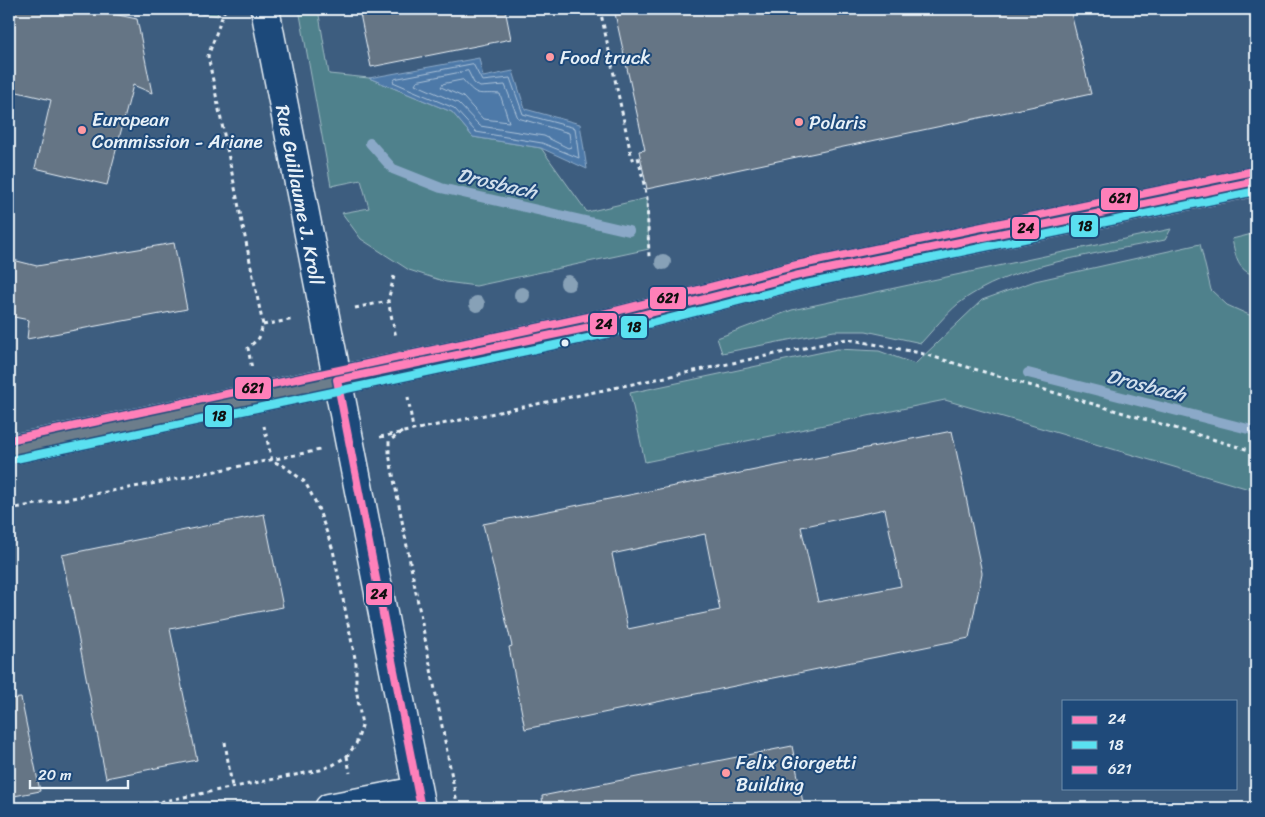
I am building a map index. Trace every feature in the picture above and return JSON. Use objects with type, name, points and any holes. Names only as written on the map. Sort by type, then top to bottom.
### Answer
[{"type":"main road","points":[[9,450],[614,322],[799,274],[1256,181]]},
{"type":"street","name":"Rue Guillaume J. Kroll","points":[[265,9],[419,800]]},
{"type":"street","points":[[329,808],[419,800]]},
{"type":"path","points":[[225,9],[208,56],[263,325],[259,338],[248,348],[272,461]]},
{"type":"path","points":[[600,9],[632,159],[638,157],[647,198],[649,257]]},
{"type":"path","points":[[388,302],[394,276]]},
{"type":"path","points":[[9,510],[272,461],[414,428],[847,339],[920,353],[1256,452]]},
{"type":"path","points":[[414,428],[401,433],[389,441],[389,454],[458,808]]},
{"type":"path","points":[[129,808],[320,770],[333,765],[347,756],[356,744],[362,726],[356,687],[356,663],[333,550],[318,505],[305,482],[284,466],[272,461]]},
{"type":"path","points":[[225,742],[232,787]]},
{"type":"shaded area","points":[[9,9],[1256,9],[1256,808],[9,808]]},
{"type":"green space","points":[[182,9],[217,9],[218,16]]},
{"type":"green space","points":[[299,9],[318,9],[329,74],[369,78],[452,112],[473,137],[541,148],[587,212],[647,198],[649,249],[476,286],[446,282],[409,270],[361,239],[342,213],[369,208],[361,180],[331,186]]},
{"type":"green space","points":[[1171,229],[1165,240],[1085,255],[1003,279],[979,290],[958,304],[921,343],[866,331],[834,331],[722,353],[717,338],[792,310]]},
{"type":"green space","points":[[1256,233],[1256,276],[1241,267],[1236,257],[1232,239]]},
{"type":"green space","points":[[1200,244],[1211,290],[1227,305],[1256,318],[1256,491],[945,400],[645,462],[630,393],[837,349],[879,351],[915,364],[982,300],[1035,281]]},
{"type":"water","points":[[479,58],[483,77],[513,71],[525,109],[580,124],[587,169],[541,148],[473,137],[452,112],[369,78]]},
{"type":"building","name":"European Commission - Ariane","points":[[9,9],[90,9],[137,19],[152,93],[133,85],[107,185],[35,168],[51,100],[9,90]]},
{"type":"building","points":[[359,9],[505,9],[511,39],[371,67]]},
{"type":"building","name":"Polaris","points":[[614,9],[1070,9],[1091,94],[647,189],[639,151],[645,150]]},
{"type":"building","points":[[174,243],[187,309],[27,339],[29,320],[9,316],[9,259],[37,266]]},
{"type":"building","points":[[952,431],[982,573],[969,638],[525,729],[509,647],[512,646],[483,524]],"holes":[[[885,509],[901,586],[818,602],[801,527]],[[705,534],[720,610],[628,629],[612,554]]]},
{"type":"building","points":[[264,514],[283,607],[170,629],[197,760],[106,778],[62,555]]},
{"type":"building","points":[[21,698],[40,791],[9,797],[9,699]]},
{"type":"building","name":"Felix Giorgetti Building","points":[[792,746],[804,808],[543,808],[542,796]]},
{"type":"waterway","name":"Drosbach","points":[[370,143],[393,169],[441,188],[629,231]]},
{"type":"waterway","name":"Drosbach","points":[[1028,373],[1256,431]]},
{"type":"transit line","name":"621","points":[[9,440],[612,312],[797,265],[1254,171]]},
{"type":"transit line","name":"24","points":[[337,380],[614,322],[799,275],[1256,181]]},
{"type":"transit line","name":"18","points":[[11,460],[616,332],[801,285],[1256,191]]},
{"type":"transit line","name":"24","points":[[337,380],[421,808]]},
{"type":"place","name":"Food truck","points":[[550,57]]},
{"type":"place","name":"Polaris","points":[[799,122]]},
{"type":"place","name":"European Commission - Ariane","points":[[82,130]]},
{"type":"place","name":"Felix Giorgetti Building","points":[[726,773]]}]
